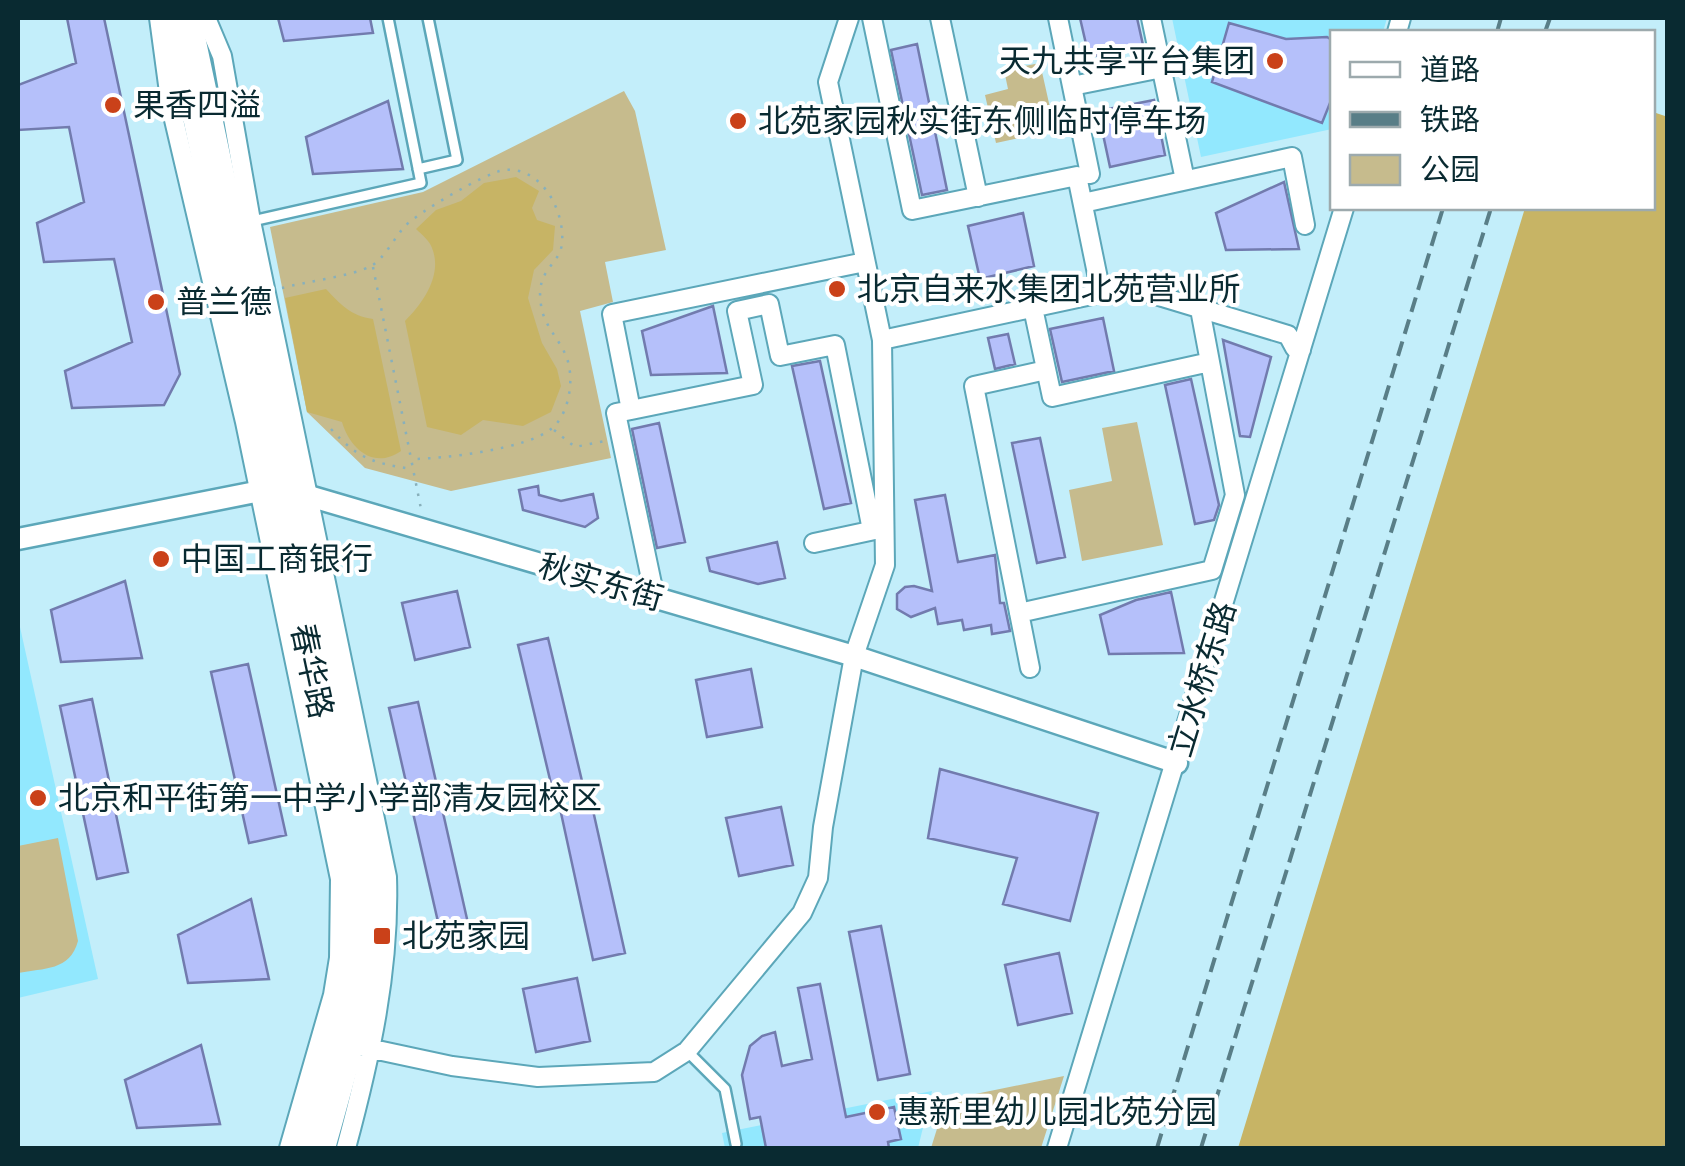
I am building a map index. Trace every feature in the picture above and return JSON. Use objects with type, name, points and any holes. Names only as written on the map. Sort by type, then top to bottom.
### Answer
[{"type":"street","points":[[159,18],[171,107],[283,490]]},
{"type":"street","name":"春华路","points":[[172,18],[372,876],[374,913],[363,1047],[325,1148]]},
{"type":"street","name":"春华路","points":[[191,18],[352,866],[352,964],[306,1148]]},
{"type":"street","points":[[206,18],[222,56],[266,292],[283,490],[340,880],[340,958],[333,995],[289,1148]]},
{"type":"street","points":[[878,529],[882,340],[828,82],[848,20],[873,18],[912,210],[1083,175]]},
{"type":"street","points":[[940,18],[978,197]]},
{"type":"street","points":[[1058,18],[1072,86],[1101,293]]},
{"type":"street","points":[[1152,18],[1184,180]]},
{"type":"street","points":[[1072,86],[1162,68]]},
{"type":"street","points":[[1089,202],[1292,157],[1305,225]]},
{"type":"street","name":"立水桥东路","points":[[1057,1148],[1343,210]]},
{"type":"street","points":[[631,410],[612,314],[865,262]]},
{"type":"street","points":[[882,340],[1129,288],[1288,335],[1294,348],[1301,350]]},
{"type":"street","points":[[346,1148],[363,1047],[452,1066],[538,1077],[654,1072],[687,1051],[802,913],[818,878],[823,827],[854,656],[884,565],[835,345],[780,356],[769,304],[738,311],[752,385],[616,413],[655,598]]},
{"type":"street","points":[[1033,308],[1052,397],[1210,362]]},
{"type":"street","points":[[1019,612],[1212,570],[1235,494],[1200,309]]},
{"type":"street","points":[[1030,668],[974,386],[1046,370]]},
{"type":"street","name":"秋实东街","points":[[18,539],[283,490],[854,656],[1177,763]]},
{"type":"street","points":[[814,544],[878,529]]},
{"type":"lane","points":[[251,221],[421,183],[388,18]]},
{"type":"lane","points":[[418,169],[458,160],[428,18]]},
{"type":"lane","points":[[687,1051],[726,1090],[736,1144]]},
{"type":"path","points":[[266,292],[372,266],[409,222],[477,178],[506,170],[532,174],[548,192],[562,242],[539,294],[548,329],[568,360],[571,378],[569,395],[552,429],[491,450],[411,459]]},
{"type":"path","points":[[372,266],[426,530]]},
{"type":"path","points":[[331,428],[354,453],[377,464],[413,469]]},
{"type":"path","points":[[552,429],[576,446],[622,438]]},
{"type":"path","points":[[1664,1148],[1668,1134]]},
{"type":"shaded area","points":[[1172,18],[1387,18],[1384,30],[1330,30],[1330,129],[1201,157]]},
{"type":"shaded area","points":[[1655,113],[1668,117],[1667,1148],[1238,1148],[1524,210],[1655,210]]},
{"type":"shaded area","points":[[516,177],[539,191],[532,208],[537,220],[555,226],[553,250],[534,270],[528,298],[561,386],[551,412],[523,426],[483,420],[461,435],[427,427],[405,321],[429,288],[435,258],[429,243],[416,229],[436,210],[461,201],[484,183]]},
{"type":"shaded area","points":[[326,289],[352,312],[373,319],[401,451],[391,456],[364,454],[351,441],[342,422],[307,412],[285,298]]},
{"type":"shaded area","name":"北京和平街第一中学小学部清友园校区","points":[[18,618],[98,979],[18,998]]},
{"type":"shaded area","name":"惠新里幼儿园北苑分园","points":[[932,1091],[918,1148],[725,1148],[722,1133]]},
{"type":"green space","points":[[1040,63],[1055,130],[996,143],[985,95],[1008,89],[1004,70]]},
{"type":"green space","points":[[624,91],[635,111],[666,250],[605,262],[613,302],[580,311],[611,458],[451,491],[365,468],[307,412],[270,227],[423,192]]},
{"type":"green space","points":[[1137,422],[1163,545],[1082,561],[1069,490],[1112,481],[1102,428]]},
{"type":"green space","points":[[58,838],[78,941],[62,963],[18,973],[18,846]]},
{"type":"green space","points":[[1064,1076],[1041,1148],[931,1148],[946,1100]]},
{"type":"building","points":[[67,18],[104,18],[180,374],[164,405],[72,408],[65,371],[132,342],[114,259],[44,262],[37,223],[84,202],[69,127],[18,130],[18,85],[76,63]]},
{"type":"building","points":[[278,18],[370,18],[373,33],[284,41]]},
{"type":"building","points":[[1080,18],[1137,18],[1143,45],[1089,57]]},
{"type":"building","name":"天九共享平台集团","points":[[1229,23],[1286,39],[1330,39],[1330,103],[1322,123],[1212,82]]},
{"type":"building","points":[[917,44],[947,190],[922,195],[891,50]]},
{"type":"building","points":[[1154,100],[1165,155],[1110,167],[1098,111]]},
{"type":"building","points":[[388,101],[403,169],[313,174],[306,137]]},
{"type":"building","points":[[1284,182],[1299,249],[1226,250],[1216,213]]},
{"type":"building","points":[[1023,213],[1034,266],[980,279],[968,226]]},
{"type":"building","points":[[713,306],[727,373],[651,375],[642,331]]},
{"type":"building","points":[[1103,318],[1114,371],[1062,382],[1050,329]]},
{"type":"building","points":[[1008,334],[1015,364],[995,369],[988,338]]},
{"type":"building","points":[[1223,340],[1271,357],[1250,437],[1240,436]]},
{"type":"building","points":[[820,361],[851,503],[824,509],[792,366]]},
{"type":"building","points":[[1191,379],[1219,505],[1214,520],[1195,524],[1165,385]]},
{"type":"building","points":[[659,423],[685,542],[657,548],[632,429]]},
{"type":"building","points":[[1040,438],[1065,557],[1037,563],[1012,443]]},
{"type":"building","points":[[538,486],[539,495],[561,501],[593,494],[598,518],[585,527],[523,510],[519,490]]},
{"type":"building","points":[[945,495],[958,562],[995,555],[1000,603],[1004,603],[1010,631],[992,634],[991,625],[964,630],[962,620],[938,624],[935,608],[911,617],[897,609],[897,594],[905,587],[932,591],[915,500]]},
{"type":"building","points":[[777,542],[785,578],[758,584],[710,571],[707,558]]},
{"type":"building","points":[[125,581],[142,658],[61,662],[51,610]]},
{"type":"building","points":[[457,591],[470,647],[415,660],[402,603]]},
{"type":"building","points":[[1171,592],[1184,653],[1109,654],[1100,615],[1136,600]]},
{"type":"building","points":[[548,638],[582,781],[552,788],[518,645]]},
{"type":"building","points":[[248,664],[286,835],[249,843],[211,672]]},
{"type":"building","points":[[751,669],[762,727],[707,737],[696,680]]},
{"type":"building","points":[[92,699],[128,872],[97,879],[60,706]]},
{"type":"building","points":[[418,702],[472,941],[444,948],[389,708]]},
{"type":"building","points":[[940,769],[1098,813],[1070,921],[1003,904],[1017,858],[928,838]]},
{"type":"building","points":[[592,806],[625,953],[593,960],[561,813]]},
{"type":"building","points":[[781,807],[793,865],[739,876],[726,818]]},
{"type":"building","points":[[251,899],[269,979],[188,983],[178,935]]},
{"type":"building","points":[[881,926],[910,1074],[878,1080],[849,932]]},
{"type":"building","points":[[1059,953],[1072,1013],[1018,1025],[1005,965]]},
{"type":"building","points":[[577,978],[590,1041],[536,1052],[523,989]]},
{"type":"building","points":[[820,984],[846,1117],[894,1107],[901,1139],[888,1142],[889,1148],[766,1148],[760,1117],[750,1119],[742,1075],[750,1046],[775,1032],[782,1066],[812,1059],[798,988]]},
{"type":"building","points":[[201,1045],[220,1124],[137,1128],[125,1080]]},
{"type":"railway","points":[[1498,30],[1501,18]]},
{"type":"railway","points":[[1546,30],[1550,18]]},
{"type":"railway","points":[[1157,1148],[1442,210]]},
{"type":"railway","points":[[1201,1148],[1490,210]]},
{"type":"place","name":"天九共享平台集团","points":[[1275,61]]},
{"type":"place","name":"果香四溢","points":[[113,105]]},
{"type":"place","name":"北苑家园秋实街东侧临时停车场","points":[[738,121]]},
{"type":"place","name":"北京自来水集团北苑营业所","points":[[837,289]]},
{"type":"place","name":"普兰德","points":[[156,302]]},
{"type":"place","name":"中国工商银行","points":[[161,559]]},
{"type":"place","name":"北京和平街第一中学小学部清友园校区","points":[[38,798]]},
{"type":"place","name":"北苑家园","points":[[382,936]]},
{"type":"place","name":"惠新里幼儿园北苑分园","points":[[877,1112]]}]
